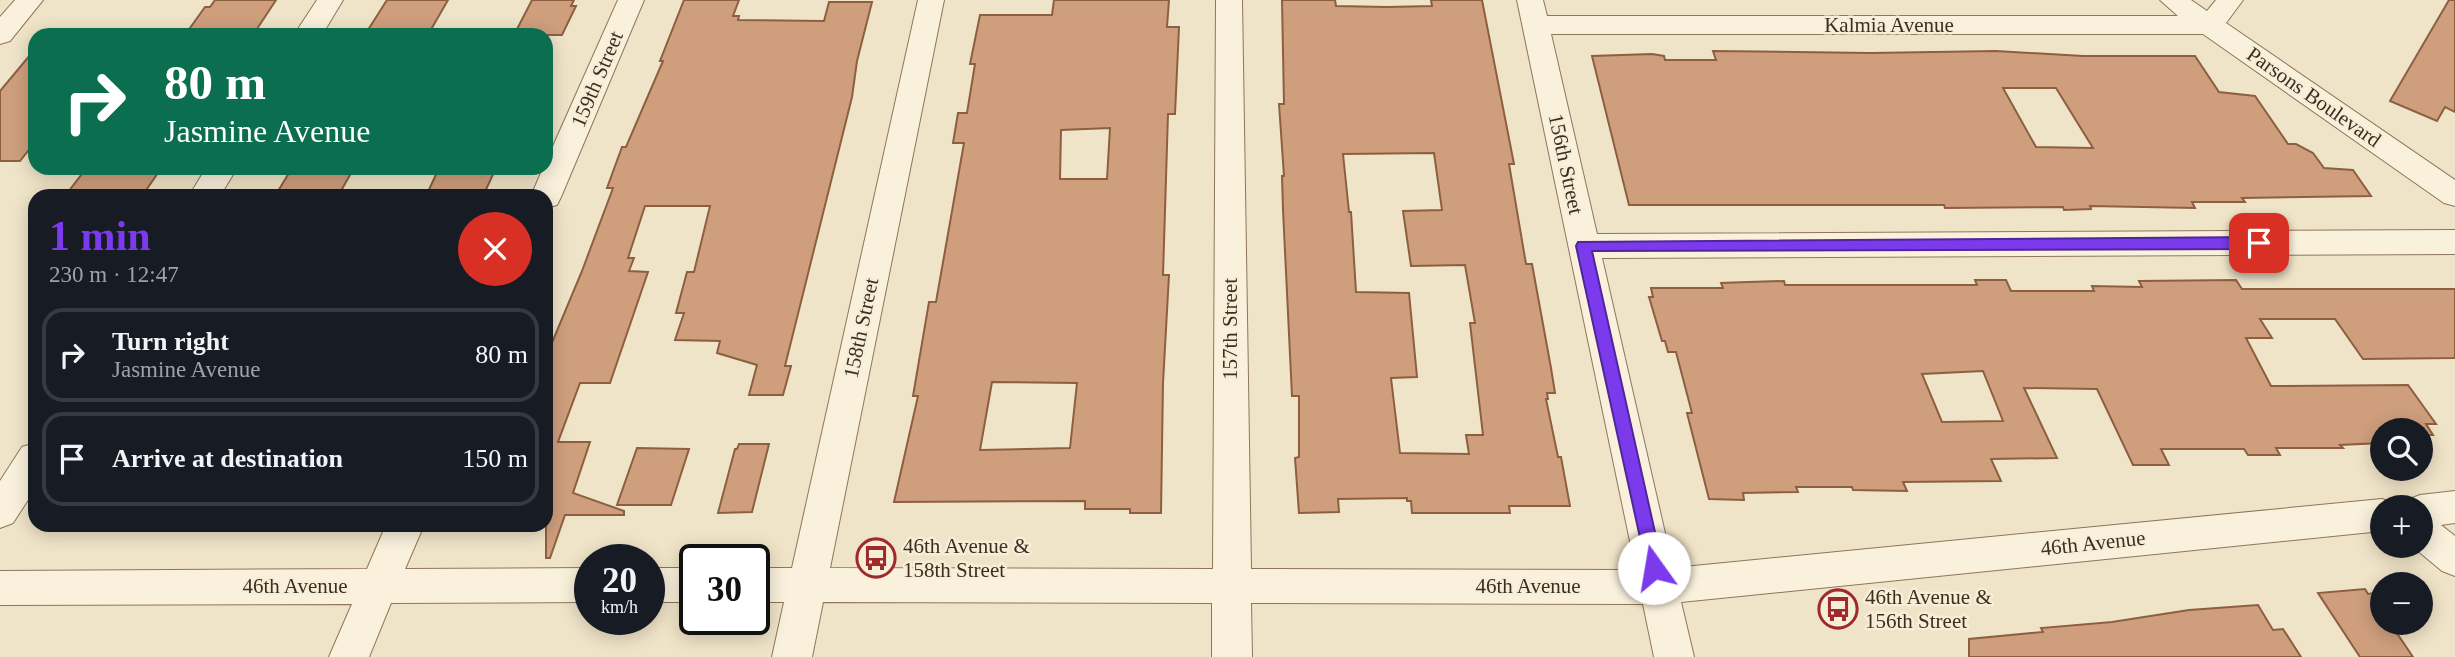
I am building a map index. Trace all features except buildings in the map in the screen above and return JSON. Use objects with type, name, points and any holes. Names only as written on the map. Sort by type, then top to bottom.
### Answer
[{"type":"street","points":[[0,35],[30,0]]},
{"type":"street","points":[[312,28],[330,0]]},
{"type":"street","name":"159th Street","points":[[549,189],[631,0]]},
{"type":"street","name":"158th Street","points":[[792,657],[931,0]]},
{"type":"street","name":"157th Street","points":[[1229,0],[1232,657]]},
{"type":"street","name":"Parsons Boulevard","points":[[2173,0],[2455,195]]},
{"type":"street","points":[[2210,25],[2230,0]]},
{"type":"street","name":"Kalmia Avenue","points":[[1533,12],[2210,25]]},
{"type":"street","name":"156th Street","points":[[1533,12],[1674,657]]},
{"type":"street","points":[[1583,246],[2455,242]]},
{"type":"street","points":[[0,512],[28,469]]},
{"type":"street","points":[[2433,509],[2455,507]]},
{"type":"street","name":"46th Avenue","points":[[770,585],[1658,587],[2370,515]]},
{"type":"street","points":[[349,657],[402,532]]},
{"type":"street","points":[[2433,541],[2455,559]]},
{"type":"street","name":"46th Avenue","points":[[0,588],[574,585]]},
{"type":"place","name":"46th Avenue & 158th Street","points":[[876,558]]},
{"type":"place","name":"46th Avenue & 156th Street","points":[[1838,609]]},
{"type":"route","points":[[1654,568],[1583,246],[2259,243]]}]
